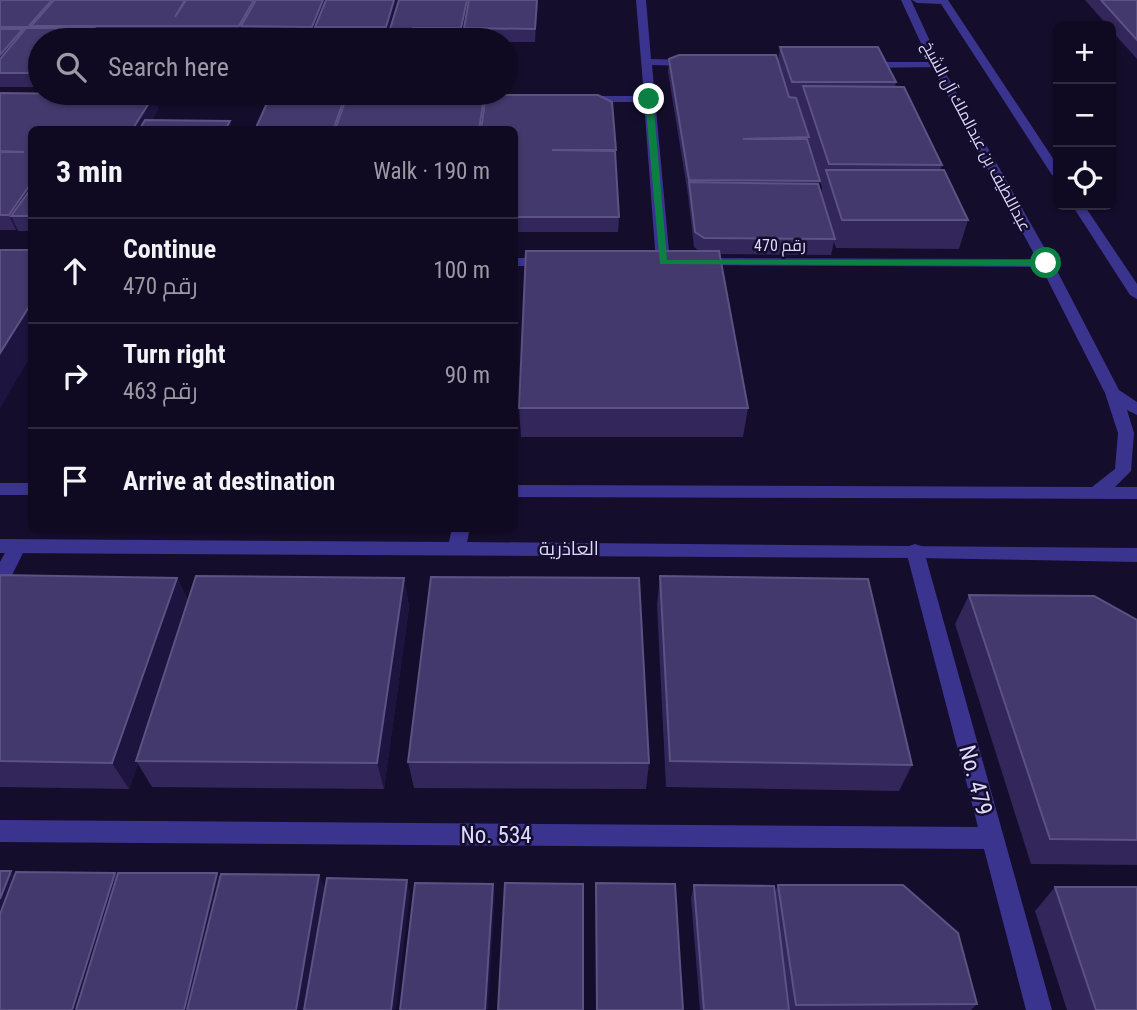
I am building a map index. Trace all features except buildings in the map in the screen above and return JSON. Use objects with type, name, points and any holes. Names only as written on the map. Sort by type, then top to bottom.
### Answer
[{"type":"street","points":[[566,99],[649,99],[641,0]]},
{"type":"street","name":"عبداللطيف بن عبدالملك آل الشيخ","points":[[906,0],[936,65],[1046,263],[1113,394],[1126,433],[1123,471],[1096,492]]},
{"type":"street","points":[[917,0],[943,0]]},
{"type":"street","name":"عبداللطيف بن عبدالملك آل الشيخ","points":[[943,0],[1053,167]]},
{"type":"street","points":[[646,62],[701,63]]},
{"type":"street","points":[[853,64],[936,65]]},
{"type":"street","name":"رقم 470","points":[[649,99],[670,262],[1046,263]]},
{"type":"street","points":[[1081,210],[1137,294]]},
{"type":"street","points":[[518,262],[569,262]]},
{"type":"street","points":[[1113,394],[1137,410]]},
{"type":"street","points":[[0,489],[28,485]]},
{"type":"street","points":[[518,491],[1137,493]]},
{"type":"street","points":[[457,548],[460,532]]},
{"type":"street","points":[[0,580],[9,547]]},
{"type":"street","name":"العاذرية","points":[[9,547],[915,551],[1137,555]]},
{"type":"street","name":"No. 479","points":[[915,551],[1039,1010]]},
{"type":"street","points":[[1106,555],[1137,570]]},
{"type":"street","name":"No. 534","points":[[0,831],[992,838]]},
{"type":"route","points":[[649,99],[663,262],[1046,263]]}]
